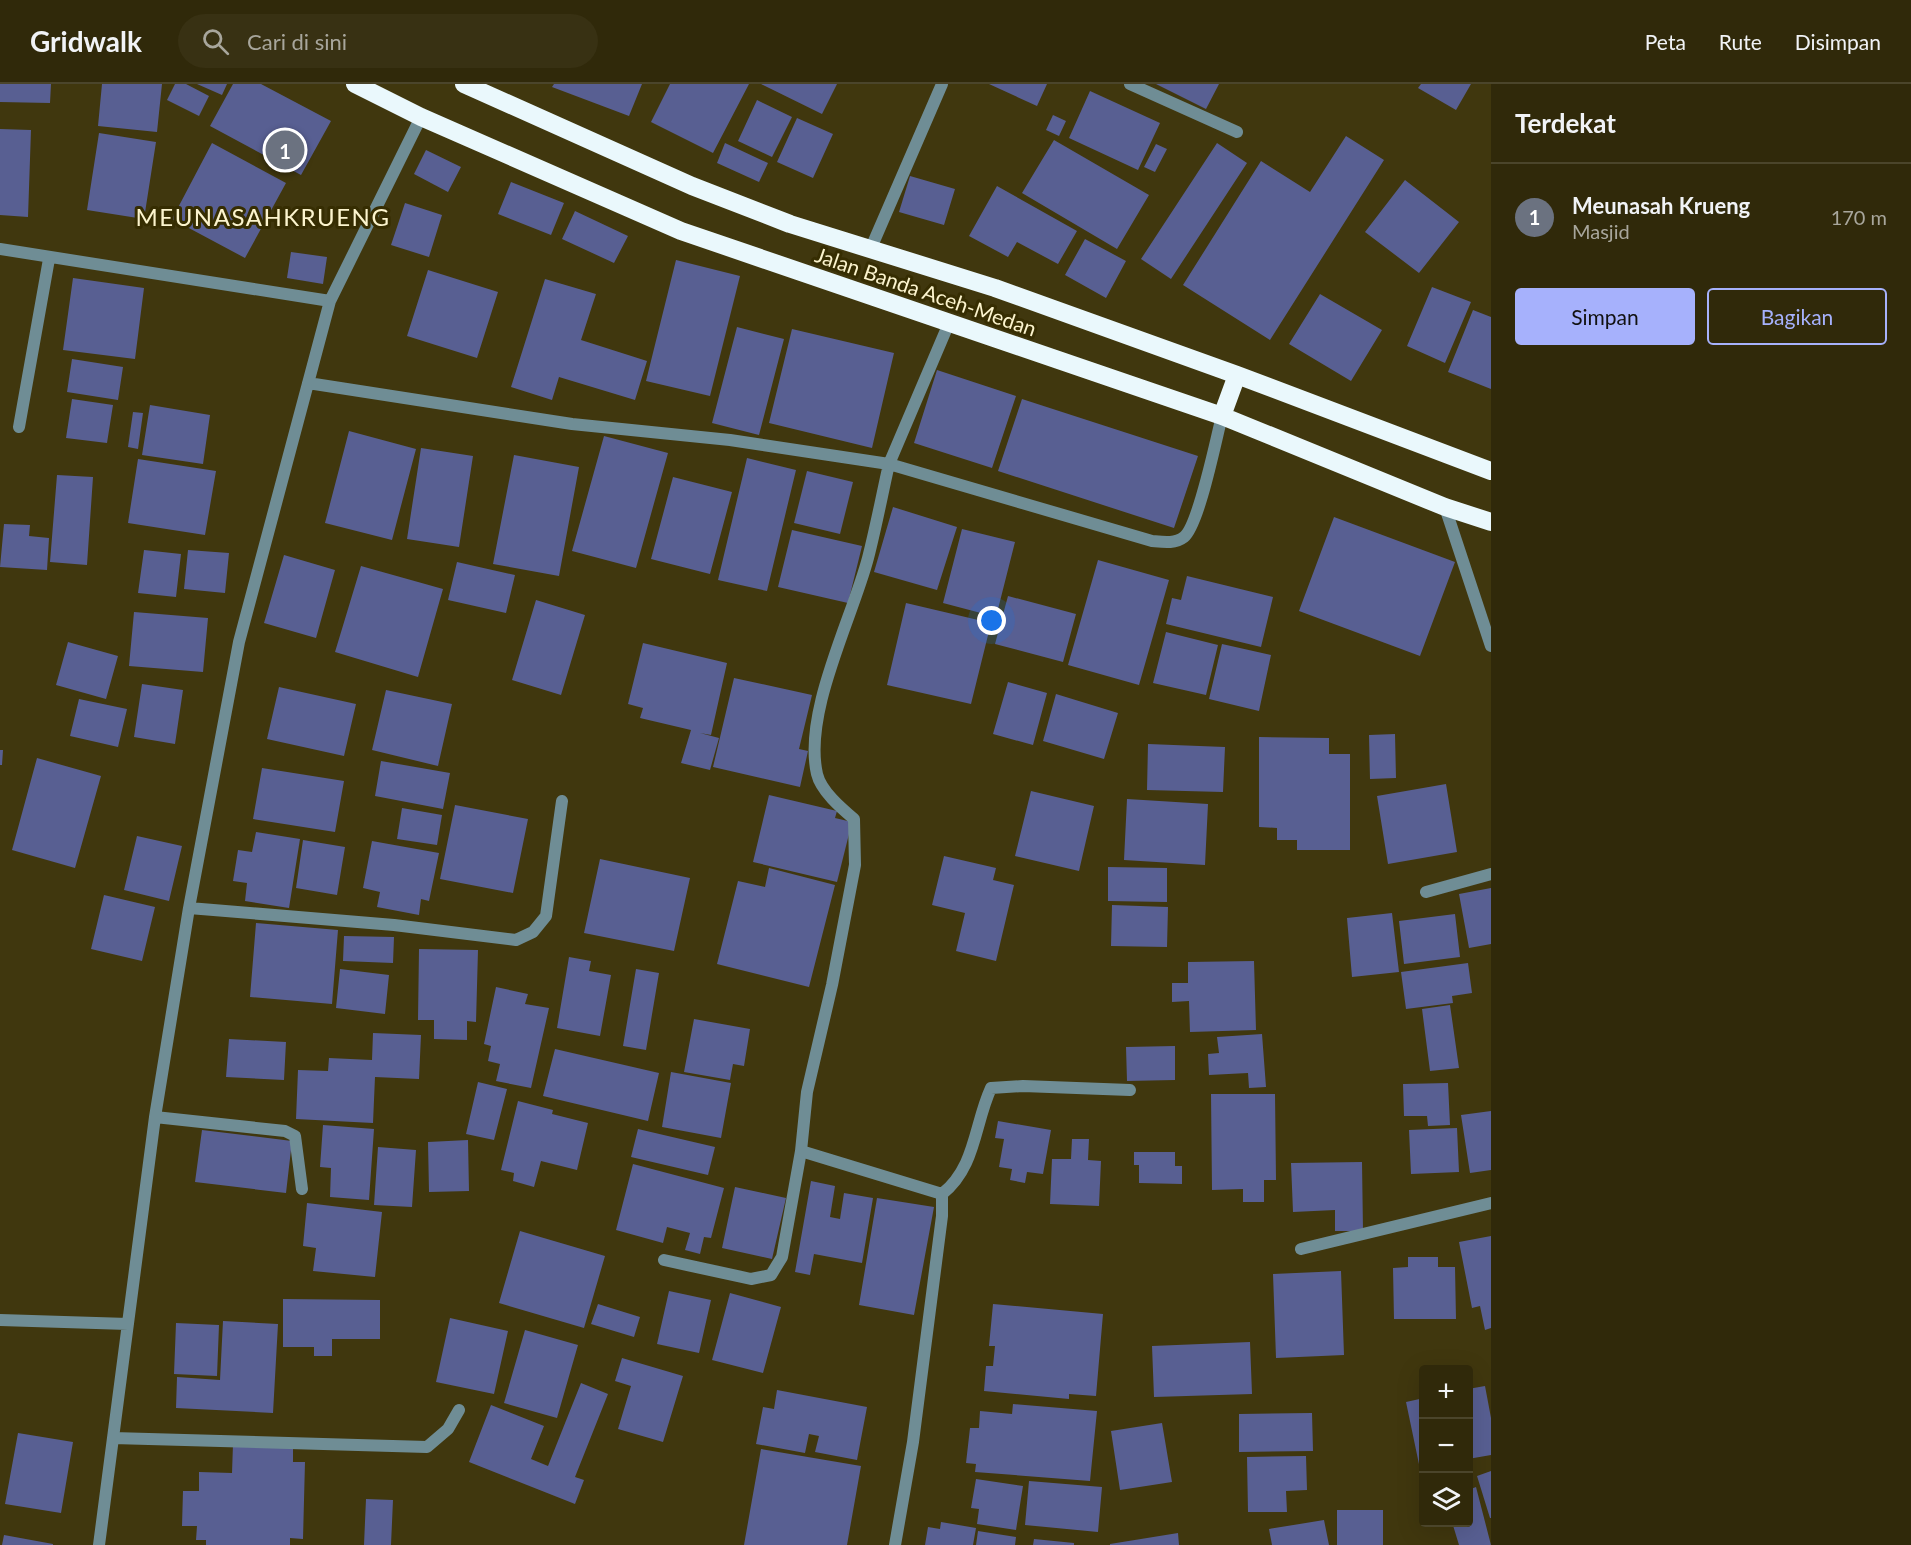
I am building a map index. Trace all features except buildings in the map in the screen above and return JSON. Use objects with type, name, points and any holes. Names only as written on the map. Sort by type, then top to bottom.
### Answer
[{"type":"highway","name":"Jalan Banda Aceh-Medan","points":[[355,84],[421,117],[681,231],[1222,416],[1445,507],[1491,522]]},
{"type":"highway","name":"Jalan Banda Aceh-Medan","points":[[464,84],[692,186],[790,224],[995,288],[1238,375],[1491,471]]},
{"type":"highway","points":[[1222,416],[1238,375]]},
{"type":"street","points":[[871,248],[942,84]]},
{"type":"street","points":[[1130,84],[1237,132]]},
{"type":"street","points":[[99,1545],[155,1117],[189,908],[239,642],[330,301],[421,117]]},
{"type":"street","points":[[0,249],[49,259],[193,278],[330,301]]},
{"type":"street","points":[[19,427],[49,259]]},
{"type":"street","points":[[664,1260],[751,1280],[771,1275],[782,1257],[801,1151],[807,1092],[832,985],[855,865],[854,819],[836,804],[818,776],[813,747],[823,695],[868,559],[889,464],[949,323]]},
{"type":"street","points":[[309,383],[572,424],[730,440],[889,464],[1152,541],[1172,542],[1185,536],[1196,515],[1222,416]]},
{"type":"street","points":[[1445,507],[1491,646]]},
{"type":"street","points":[[189,908],[394,925],[516,940],[533,932],[546,916],[562,801]]},
{"type":"street","points":[[1426,892],[1491,874]]},
{"type":"street","points":[[942,1194],[955,1184],[971,1154],[982,1107],[991,1088],[1023,1086],[1130,1090]]},
{"type":"street","points":[[155,1117],[285,1131],[295,1136],[302,1189]]},
{"type":"street","points":[[801,1151],[942,1194]]},
{"type":"street","points":[[895,1545],[913,1442],[942,1216],[942,1194]]},
{"type":"street","points":[[1301,1249],[1491,1203]]},
{"type":"street","points":[[0,1320],[128,1324]]},
{"type":"street","points":[[113,1438],[427,1447],[448,1429],[459,1410]]},
{"type":"place","name":"Meunasah Krueng","points":[[285,150]]},
{"type":"district","name":"MEUNASAHKRUENG","points":[[263,216]]}]
